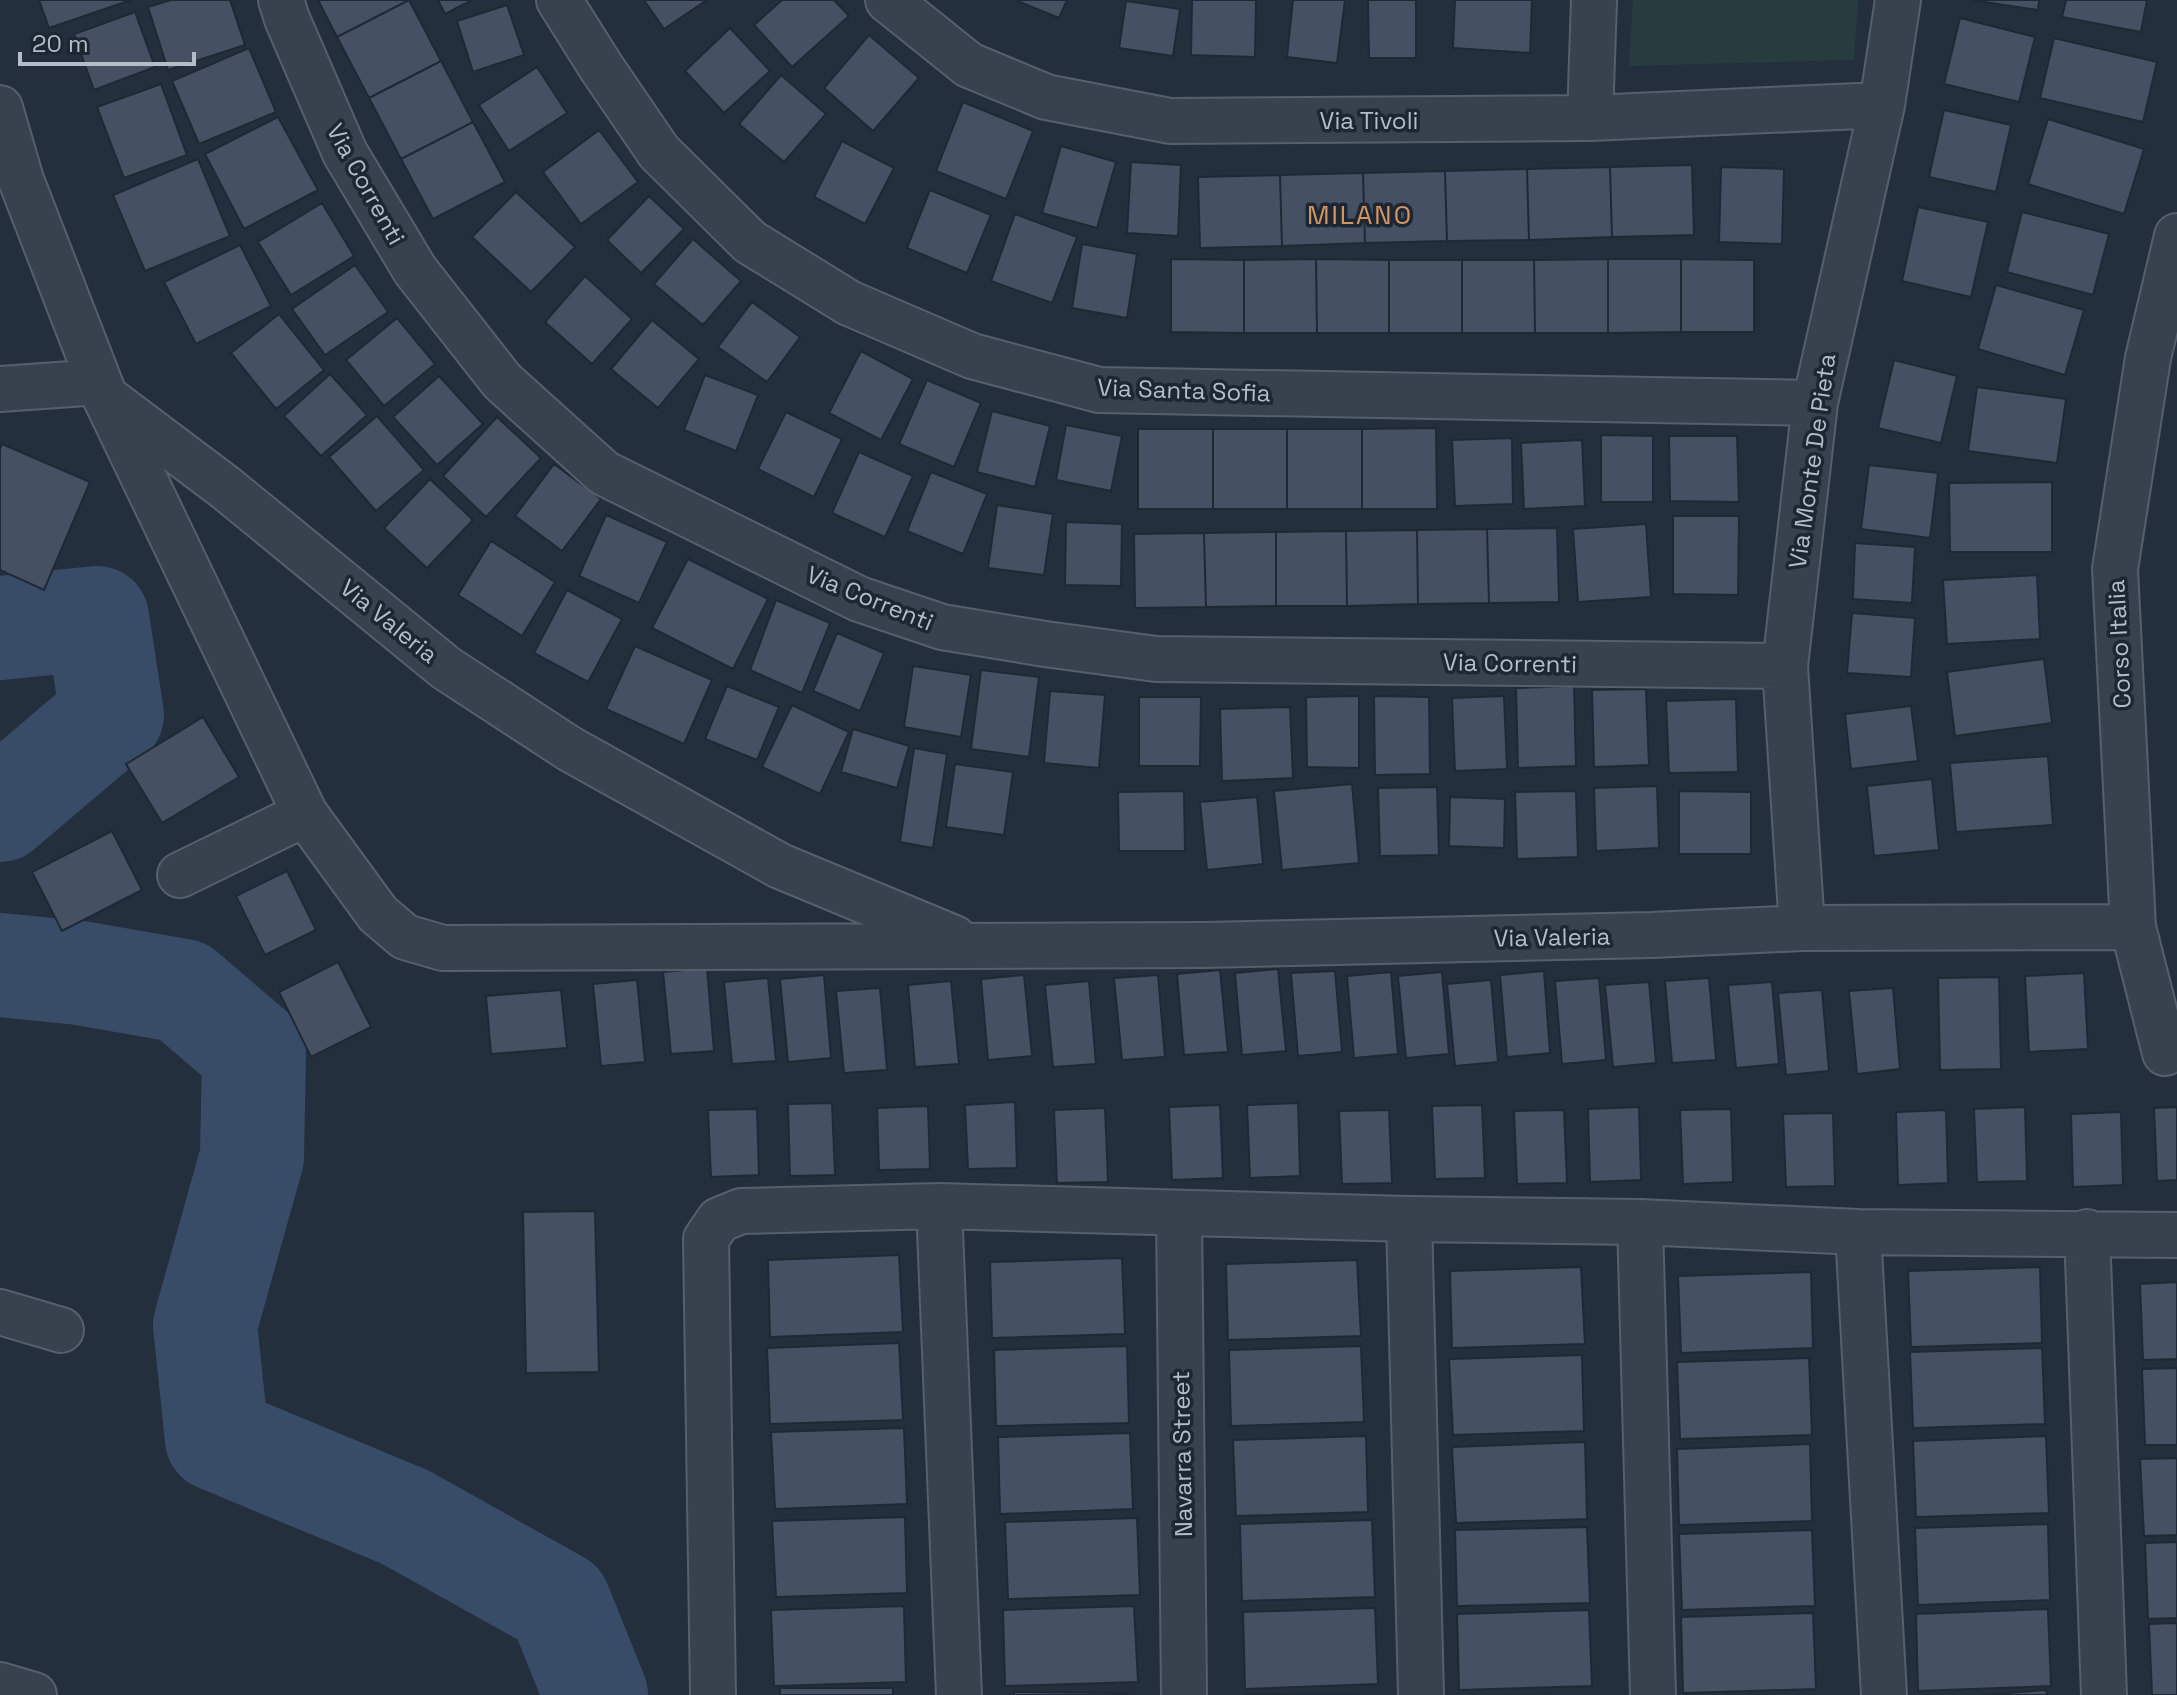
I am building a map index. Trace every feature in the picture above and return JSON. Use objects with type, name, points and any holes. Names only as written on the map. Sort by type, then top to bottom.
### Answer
[{"type":"street","name":"Via Correnti","points":[[281,0],[345,153],[415,270],[502,381],[604,473],[859,599],[942,627],[1156,659],[1785,666]]},
{"type":"street","name":"Via Santa Sofia","points":[[559,0],[659,152],[750,242],[849,303],[972,356],[1099,390],[1815,403]]},
{"type":"street","name":"Via Tivoli","points":[[888,0],[969,65],[1046,97],[1170,121],[1590,118],[1882,105]]},
{"type":"street","points":[[1590,118],[1594,0]]},
{"type":"street","name":"Via Monte De Pieta","points":[[1802,928],[1785,666],[1815,403],[1882,105],[1898,0]]},
{"type":"street","points":[[0,108],[21,180],[102,389],[0,389]]},
{"type":"street","name":"Corso Italia","points":[[2165,1053],[2133,927],[2115,569],[2162,360],[2177,236]]},
{"type":"street","name":"Via Valeria","points":[[102,389],[305,814],[378,914],[405,937],[443,948],[1234,944],[1652,935],[1802,928],[2133,927]]},
{"type":"street","name":"Via Valeria","points":[[102,389],[446,668],[570,749],[780,866],[971,945]]},
{"type":"street","points":[[180,875],[305,814]]},
{"type":"street","points":[[939,1206],[959,1695]]},
{"type":"street","points":[[713,1695],[706,1239],[719,1220],[741,1211],[939,1206],[1640,1222],[1858,1232],[2177,1235]]},
{"type":"street","name":"Navarra Street","points":[[1179,1213],[1184,1695]]},
{"type":"street","points":[[1409,1219],[1421,1695]]},
{"type":"street","points":[[1640,1222],[1653,1695]]},
{"type":"street","points":[[1858,1232],[1884,1695]]},
{"type":"street","points":[[2087,1232],[2104,1695]]},
{"type":"street","points":[[0,1312],[61,1330]]},
{"type":"street","points":[[0,1685],[34,1695]]},
{"type":"green space","points":[[1633,0],[1858,0],[1854,60],[1629,66]]},
{"type":"building","points":[[39,0],[131,0],[49,28]]},
{"type":"building","points":[[171,0],[230,0],[245,45],[168,70],[148,7]]},
{"type":"building","points":[[318,0],[409,0],[337,37]]},
{"type":"building","points":[[409,0],[441,61],[369,98],[337,37]]},
{"type":"building","points":[[438,0],[472,0],[445,14]]},
{"type":"building","points":[[644,0],[707,0],[664,29]]},
{"type":"building","points":[[782,0],[834,0],[849,16],[792,67],[754,25]]},
{"type":"building","points":[[1015,0],[1067,0],[1059,18]]},
{"type":"building","points":[[1192,0],[1256,0],[1255,57],[1191,55]]},
{"type":"building","points":[[1293,0],[1345,0],[1337,63],[1287,57]]},
{"type":"building","points":[[1368,0],[1416,0],[1416,58],[1369,58]]},
{"type":"building","points":[[1455,0],[1532,0],[1530,53],[1453,48]]},
{"type":"building","points":[[1972,0],[2039,0],[2038,10]]},
{"type":"building","points":[[2066,0],[2147,0],[2141,32],[2062,17]]},
{"type":"building","points":[[1126,1],[1180,9],[1173,56],[1119,48]]},
{"type":"building","points":[[507,5],[524,55],[473,72],[457,21]]},
{"type":"building","points":[[135,12],[155,67],[94,90],[74,34]]},
{"type":"building","points":[[1960,18],[2035,37],[2019,102],[1944,84]]},
{"type":"building","points":[[730,28],[770,71],[724,113],[685,71]]},
{"type":"building","points":[[869,35],[919,78],[873,131],[824,88]]},
{"type":"building","points":[[2054,38],[2157,62],[2143,122],[2040,98]]},
{"type":"building","points":[[249,48],[276,112],[199,144],[172,81]]},
{"type":"building","points":[[441,61],[473,122],[401,159],[369,98]]},
{"type":"building","points":[[537,67],[567,113],[509,151],[479,105]]},
{"type":"building","points":[[781,75],[826,114],[784,162],[739,124]]},
{"type":"building","points":[[161,84],[187,155],[124,178],[97,107]]},
{"type":"building","points":[[963,102],[1033,131],[1006,199],[936,171]]},
{"type":"building","points":[[1944,110],[2011,125],[1996,192],[1929,177]]},
{"type":"building","points":[[278,117],[318,190],[244,229],[205,154]]},
{"type":"building","points":[[2048,119],[2144,149],[2124,214],[2028,184]]},
{"type":"building","points":[[473,122],[505,182],[433,219],[401,159]]},
{"type":"building","points":[[599,130],[638,182],[581,224],[543,172]]},
{"type":"building","points":[[842,141],[894,168],[865,224],[814,197]]},
{"type":"building","points":[[1061,146],[1116,162],[1097,228],[1042,213]]},
{"type":"building","points":[[198,159],[230,236],[145,271],[113,195]]},
{"type":"building","points":[[1131,162],[1181,165],[1178,236],[1127,233]]},
{"type":"building","points":[[1692,165],[1694,235],[1612,237],[1610,167]]},
{"type":"building","points":[[1610,167],[1612,237],[1529,240],[1527,169]]},
{"type":"building","points":[[1721,167],[1784,169],[1782,244],[1719,242]]},
{"type":"building","points":[[1527,169],[1529,240],[1447,241],[1445,171]]},
{"type":"building","points":[[1445,171],[1447,241],[1365,243],[1363,173]]},
{"type":"building","points":[[1363,173],[1365,243],[1282,246],[1280,175]]},
{"type":"building","points":[[1280,175],[1282,246],[1200,248],[1198,177]]},
{"type":"building","points":[[930,190],[991,215],[967,273],[907,248]]},
{"type":"building","points":[[516,192],[575,247],[531,292],[472,237]]},
{"type":"building","points":[[649,196],[684,229],[641,273],[607,240]]},
{"type":"building","points":[[322,203],[354,256],[291,295],[258,242]]},
{"type":"building","points":[[1918,207],[1988,222],[1971,297],[1902,281]]},
{"type":"building","points":[[2022,212],[2109,234],[2093,295],[2007,272]]},
{"type":"building","points":[[1015,214],[1077,237],[1052,303],[991,281]]},
{"type":"building","points":[[693,239],[741,281],[703,325],[654,284]]},
{"type":"building","points":[[1082,244],[1137,254],[1127,318],[1072,308]]},
{"type":"building","points":[[240,245],[271,306],[196,344],[164,282]]},
{"type":"building","points":[[1171,259],[1244,260],[1244,333],[1171,332]]},
{"type":"building","points":[[1316,259],[1317,333],[1244,333],[1244,260]]},
{"type":"building","points":[[1316,259],[1389,260],[1389,333],[1317,333]]},
{"type":"building","points":[[1608,259],[1608,333],[1535,333],[1534,260]]},
{"type":"building","points":[[1608,259],[1681,259],[1681,332],[1608,333]]},
{"type":"building","points":[[1681,259],[1754,260],[1754,332],[1681,332]]},
{"type":"building","points":[[1389,260],[1462,260],[1462,333],[1389,333]]},
{"type":"building","points":[[1462,260],[1534,260],[1535,333],[1462,333]]},
{"type":"building","points":[[355,265],[388,312],[325,355],[292,309]]},
{"type":"building","points":[[585,276],[632,319],[592,364],[545,322]]},
{"type":"building","points":[[1996,285],[2084,310],[2065,375],[1978,349]]},
{"type":"building","points":[[752,302],[800,337],[767,382],[718,347]]},
{"type":"building","points":[[279,314],[324,370],[276,409],[231,353]]},
{"type":"building","points":[[397,318],[435,364],[384,406],[346,360]]},
{"type":"building","points":[[652,320],[699,359],[658,408],[611,369]]},
{"type":"building","points":[[861,351],[913,379],[881,440],[829,413]]},
{"type":"building","points":[[1894,360],[1957,376],[1941,443],[1878,428]]},
{"type":"building","points":[[330,374],[367,415],[321,456],[284,416]]},
{"type":"building","points":[[705,375],[758,395],[736,451],[684,430]]},
{"type":"building","points":[[439,376],[483,424],[437,465],[393,417]]},
{"type":"building","points":[[927,380],[981,403],[954,467],[899,444]]},
{"type":"building","points":[[1977,387],[2066,399],[2057,463],[1968,451]]},
{"type":"building","points":[[992,411],[1050,426],[1035,487],[977,472]]},
{"type":"building","points":[[786,412],[842,439],[814,497],[758,469]]},
{"type":"building","points":[[377,416],[424,470],[376,511],[329,457]]},
{"type":"building","points":[[497,417],[541,458],[486,517],[443,476]]},
{"type":"building","points":[[1066,425],[1122,436],[1111,491],[1056,480]]},
{"type":"building","points":[[1436,428],[1437,509],[1362,509],[1362,429]]},
{"type":"building","points":[[1138,429],[1213,429],[1213,509],[1138,509]]},
{"type":"building","points":[[1213,429],[1287,429],[1287,509],[1213,509]]},
{"type":"building","points":[[1287,429],[1362,429],[1362,509],[1287,509]]},
{"type":"building","points":[[1601,435],[1653,436],[1653,502],[1601,502]]},
{"type":"building","points":[[1669,436],[1737,436],[1739,502],[1670,501]]},
{"type":"building","points":[[1512,438],[1513,504],[1455,506],[1452,440]]},
{"type":"building","points":[[1582,440],[1585,506],[1524,509],[1521,443]]},
{"type":"building","points":[[2,444],[90,482],[44,590],[0,570]]},
{"type":"building","points":[[859,452],[913,476],[885,537],[832,513]]},
{"type":"building","points":[[554,464],[601,499],[562,551],[515,516]]},
{"type":"building","points":[[1869,465],[1938,473],[1930,538],[1861,529]]},
{"type":"building","points":[[931,472],[987,494],[963,554],[907,531]]},
{"type":"building","points":[[430,479],[473,520],[427,568],[384,528]]},
{"type":"building","points":[[2052,482],[2052,552],[1950,552],[1949,483]]},
{"type":"building","points":[[997,505],[1053,514],[1044,575],[988,568]]},
{"type":"building","points":[[606,515],[667,542],[639,603],[579,576]]},
{"type":"building","points":[[1673,516],[1739,516],[1738,595],[1673,594]]},
{"type":"building","points":[[1066,522],[1122,524],[1121,586],[1065,585]]},
{"type":"building","points":[[1646,524],[1651,597],[1578,602],[1573,529]]},
{"type":"building","points":[[1557,528],[1559,602],[1489,603],[1487,529]]},
{"type":"building","points":[[1487,529],[1489,603],[1418,604],[1417,530]]},
{"type":"building","points":[[1417,530],[1418,604],[1347,606],[1346,531]]},
{"type":"building","points":[[1346,531],[1347,606],[1276,606],[1276,532]]},
{"type":"building","points":[[1276,532],[1276,606],[1206,607],[1204,533]]},
{"type":"building","points":[[1204,533],[1206,607],[1135,608],[1134,534]]},
{"type":"building","points":[[491,541],[555,582],[522,636],[458,595]]},
{"type":"building","points":[[1855,543],[1915,547],[1912,603],[1853,599]]},
{"type":"building","points":[[688,559],[768,599],[733,669],[652,628]]},
{"type":"building","points":[[2037,575],[2040,639],[1947,644],[1943,580]]},
{"type":"building","points":[[567,590],[622,619],[588,682],[534,653]]},
{"type":"building","points":[[776,600],[830,623],[802,693],[750,670]]},
{"type":"building","points":[[1852,613],[1915,618],[1911,677],[1847,673]]},
{"type":"building","points":[[837,633],[884,653],[860,711],[813,691]]},
{"type":"building","points":[[635,646],[712,680],[684,744],[606,709]]},
{"type":"building","points":[[2044,659],[2052,723],[1955,736],[1947,672]]},
{"type":"building","points":[[913,666],[971,675],[961,737],[904,727]]},
{"type":"building","points":[[981,670],[1039,677],[1029,757],[971,749]]},
{"type":"building","points":[[727,686],[779,707],[757,760],[705,739]]},
{"type":"building","points":[[1574,686],[1576,766],[1518,768],[1516,688]]},
{"type":"building","points":[[1646,689],[1649,765],[1594,767],[1592,690]]},
{"type":"building","points":[[1050,691],[1105,695],[1099,768],[1044,763]]},
{"type":"building","points":[[1359,696],[1359,768],[1307,767],[1306,697]]},
{"type":"building","points":[[1374,696],[1429,697],[1430,774],[1375,775]]},
{"type":"building","points":[[1504,696],[1507,769],[1455,771],[1452,698]]},
{"type":"building","points":[[1139,697],[1201,697],[1200,766],[1139,766]]},
{"type":"building","points":[[1736,699],[1738,772],[1669,773],[1666,701]]},
{"type":"building","points":[[792,705],[849,732],[820,794],[762,767]]},
{"type":"building","points":[[1911,706],[1918,761],[1851,769],[1845,714]]},
{"type":"building","points":[[1290,707],[1293,778],[1222,781],[1220,709]]},
{"type":"building","points":[[203,717],[239,777],[162,823],[126,764]]},
{"type":"building","points":[[853,729],[909,746],[897,788],[841,772]]},
{"type":"building","points":[[914,748],[947,754],[933,848],[900,842]]},
{"type":"building","points":[[2048,756],[2053,825],[1956,832],[1950,763]]},
{"type":"building","points":[[955,764],[1013,772],[1004,835],[946,827]]},
{"type":"building","points":[[1932,779],[1939,850],[1874,856],[1867,786]]},
{"type":"building","points":[[1352,784],[1359,863],[1282,870],[1274,791]]},
{"type":"building","points":[[1657,786],[1659,848],[1596,851],[1594,788]]},
{"type":"building","points":[[1437,787],[1439,855],[1380,856],[1378,788]]},
{"type":"building","points":[[1184,791],[1185,851],[1119,851],[1118,792]]},
{"type":"building","points":[[1576,791],[1578,857],[1517,859],[1515,792]]},
{"type":"building","points":[[1679,791],[1751,792],[1751,854],[1679,854]]},
{"type":"building","points":[[1257,797],[1263,864],[1207,870],[1200,802]]},
{"type":"building","points":[[1450,797],[1505,799],[1504,848],[1449,846]]},
{"type":"building","points":[[112,831],[142,890],[62,931],[32,872]]},
{"type":"building","points":[[287,871],[316,930],[265,955],[236,896]]},
{"type":"building","points":[[338,962],[371,1027],[311,1057],[279,992]]},
{"type":"building","points":[[707,968],[714,1051],[671,1054],[663,972]]},
{"type":"building","points":[[1278,969],[1286,1051],[1242,1055],[1235,973]]},
{"type":"building","points":[[1220,970],[1228,1052],[1184,1055],[1177,974]]},
{"type":"building","points":[[1335,971],[1342,1052],[1298,1056],[1291,973]]},
{"type":"building","points":[[1544,971],[1550,1053],[1507,1057],[1500,975]]},
{"type":"building","points":[[1391,972],[1398,1054],[1354,1058],[1347,976]]},
{"type":"building","points":[[1442,972],[1449,1054],[1406,1058],[1398,976]]},
{"type":"building","points":[[2084,973],[2088,1049],[2029,1052],[2025,976]]},
{"type":"building","points":[[824,975],[831,1058],[788,1062],[780,979]]},
{"type":"building","points":[[1024,975],[1032,1056],[988,1060],[981,979]]},
{"type":"building","points":[[1158,975],[1165,1057],[1122,1060],[1114,978]]},
{"type":"building","points":[[1999,977],[2001,1069],[1940,1070],[1938,978]]},
{"type":"building","points":[[768,978],[776,1061],[732,1064],[724,982]]},
{"type":"building","points":[[1599,978],[1606,1060],[1562,1064],[1555,981]]},
{"type":"building","points":[[1709,978],[1716,1060],[1672,1063],[1665,981]]},
{"type":"building","points":[[637,980],[645,1062],[601,1066],[593,984]]},
{"type":"building","points":[[1491,980],[1498,1062],[1455,1066],[1447,984]]},
{"type":"building","points":[[951,981],[959,1064],[915,1067],[908,985]]},
{"type":"building","points":[[1089,981],[1096,1064],[1053,1067],[1045,985]]},
{"type":"building","points":[[1649,982],[1656,1063],[1613,1067],[1605,985]]},
{"type":"building","points":[[1772,982],[1779,1064],[1736,1068],[1728,985]]},
{"type":"building","points":[[880,988],[887,1070],[844,1073],[836,991]]},
{"type":"building","points":[[1893,988],[1900,1069],[1857,1074],[1849,991]]},
{"type":"building","points":[[561,990],[567,1048],[491,1054],[486,996]]},
{"type":"building","points":[[1822,990],[1829,1071],[1786,1075],[1778,993]]},
{"type":"building","points":[[1015,1102],[1017,1168],[968,1169],[965,1105]]},
{"type":"building","points":[[832,1103],[835,1175],[790,1176],[788,1104]]},
{"type":"building","points":[[1298,1103],[1300,1176],[1250,1178],[1247,1105]]},
{"type":"building","points":[[1220,1105],[1223,1178],[1172,1180],[1169,1107]]},
{"type":"building","points":[[1482,1105],[1485,1178],[1435,1179],[1432,1106]]},
{"type":"building","points":[[928,1106],[930,1169],[879,1170],[877,1108]]},
{"type":"building","points":[[1639,1107],[1641,1180],[1590,1182],[1588,1109]]},
{"type":"building","points":[[2025,1107],[2027,1181],[1977,1182],[1974,1109]]},
{"type":"building","points":[[2177,1107],[2177,1180],[2157,1181],[2154,1108]]},
{"type":"building","points":[[1105,1108],[1108,1182],[1057,1183],[1054,1110]]},
{"type":"building","points":[[757,1109],[759,1175],[711,1177],[708,1110]]},
{"type":"building","points":[[1731,1109],[1733,1182],[1683,1184],[1680,1110]]},
{"type":"building","points":[[1389,1110],[1392,1183],[1342,1184],[1339,1111]]},
{"type":"building","points":[[1564,1110],[1567,1183],[1517,1184],[1514,1111]]},
{"type":"building","points":[[1946,1110],[1948,1183],[1898,1185],[1896,1112]]},
{"type":"building","points":[[2121,1112],[2123,1185],[2073,1187],[2071,1114]]},
{"type":"building","points":[[1833,1113],[1835,1186],[1786,1187],[1783,1114]]},
{"type":"building","points":[[595,1211],[599,1372],[526,1373],[523,1212]]},
{"type":"building","points":[[899,1255],[903,1332],[770,1337],[768,1260]]},
{"type":"building","points":[[1122,1258],[1125,1334],[992,1338],[990,1262]]},
{"type":"building","points":[[1357,1260],[1361,1336],[1228,1340],[1226,1264]]},
{"type":"building","points":[[1581,1267],[1585,1344],[1452,1348],[1450,1271]]},
{"type":"building","points":[[2040,1267],[2042,1343],[1911,1347],[1908,1271]]},
{"type":"building","points":[[1811,1272],[1813,1348],[1681,1353],[1678,1276]]},
{"type":"building","points":[[2177,1282],[2177,1359],[2143,1360],[2140,1284]]},
{"type":"building","points":[[899,1343],[903,1420],[770,1424],[767,1348]]},
{"type":"building","points":[[1127,1346],[1129,1423],[996,1426],[994,1350]]},
{"type":"building","points":[[1361,1346],[1364,1422],[1231,1426],[1229,1350]]},
{"type":"building","points":[[2042,1348],[2045,1424],[1913,1428],[1910,1352]]},
{"type":"building","points":[[1582,1355],[1584,1431],[1453,1435],[1449,1359]]},
{"type":"building","points":[[1809,1358],[1812,1435],[1680,1439],[1677,1362]]},
{"type":"building","points":[[2177,1368],[2177,1445],[2145,1445],[2142,1369]]},
{"type":"building","points":[[904,1428],[907,1504],[775,1509],[771,1432]]},
{"type":"building","points":[[1130,1433],[1133,1509],[1000,1514],[998,1437]]},
{"type":"building","points":[[1366,1436],[1368,1512],[1236,1516],[1233,1440]]},
{"type":"building","points":[[2046,1436],[2049,1513],[1916,1517],[1913,1441]]},
{"type":"building","points":[[1585,1442],[1587,1519],[1456,1523],[1452,1447]]},
{"type":"building","points":[[1810,1444],[1812,1521],[1679,1525],[1677,1449]]},
{"type":"building","points":[[2177,1458],[2177,1535],[2144,1536],[2140,1459]]},
{"type":"building","points":[[905,1517],[907,1593],[776,1597],[772,1521]]},
{"type":"building","points":[[1137,1518],[1140,1595],[1008,1599],[1005,1522]]},
{"type":"building","points":[[1372,1520],[1375,1597],[1242,1601],[1240,1524]]},
{"type":"building","points":[[2048,1524],[2050,1600],[1918,1605],[1915,1528]]},
{"type":"building","points":[[1587,1527],[1590,1603],[1457,1606],[1455,1530]]},
{"type":"building","points":[[1812,1530],[1815,1606],[1682,1610],[1679,1534]]},
{"type":"building","points":[[2177,1542],[2177,1618],[2148,1619],[2145,1543]]},
{"type":"building","points":[[904,1606],[906,1682],[774,1686],[771,1610]]},
{"type":"building","points":[[1134,1606],[1138,1682],[1005,1686],[1003,1610]]},
{"type":"building","points":[[1375,1608],[1378,1684],[1245,1689],[1243,1612]]},
{"type":"building","points":[[2048,1609],[2051,1686],[1918,1691],[1916,1614]]},
{"type":"building","points":[[1589,1610],[1592,1686],[1459,1690],[1457,1614]]},
{"type":"building","points":[[1813,1613],[1816,1689],[1683,1693],[1681,1617]]},
{"type":"building","points":[[2177,1623],[2177,1695],[2152,1695],[2149,1624]]},
{"type":"building","points":[[780,1688],[893,1688],[893,1695],[780,1695]]},
{"type":"building","points":[[2046,1690],[2047,1695],[1982,1695]]},
{"type":"building","points":[[1014,1692],[1128,1693],[1128,1695],[1014,1695]]},
{"type":"building","points":[[1358,1694],[1358,1695],[1244,1695]]},
{"type":"waterway","points":[[0,628],[97,618],[112,715],[0,810]]},
{"type":"waterway","points":[[0,965],[80,973],[183,991],[254,1052],[252,1157],[205,1325],[217,1439],[405,1517],[559,1603],[596,1695]]},
{"type":"district","name":"MILANO","points":[[1360,215]]}]
